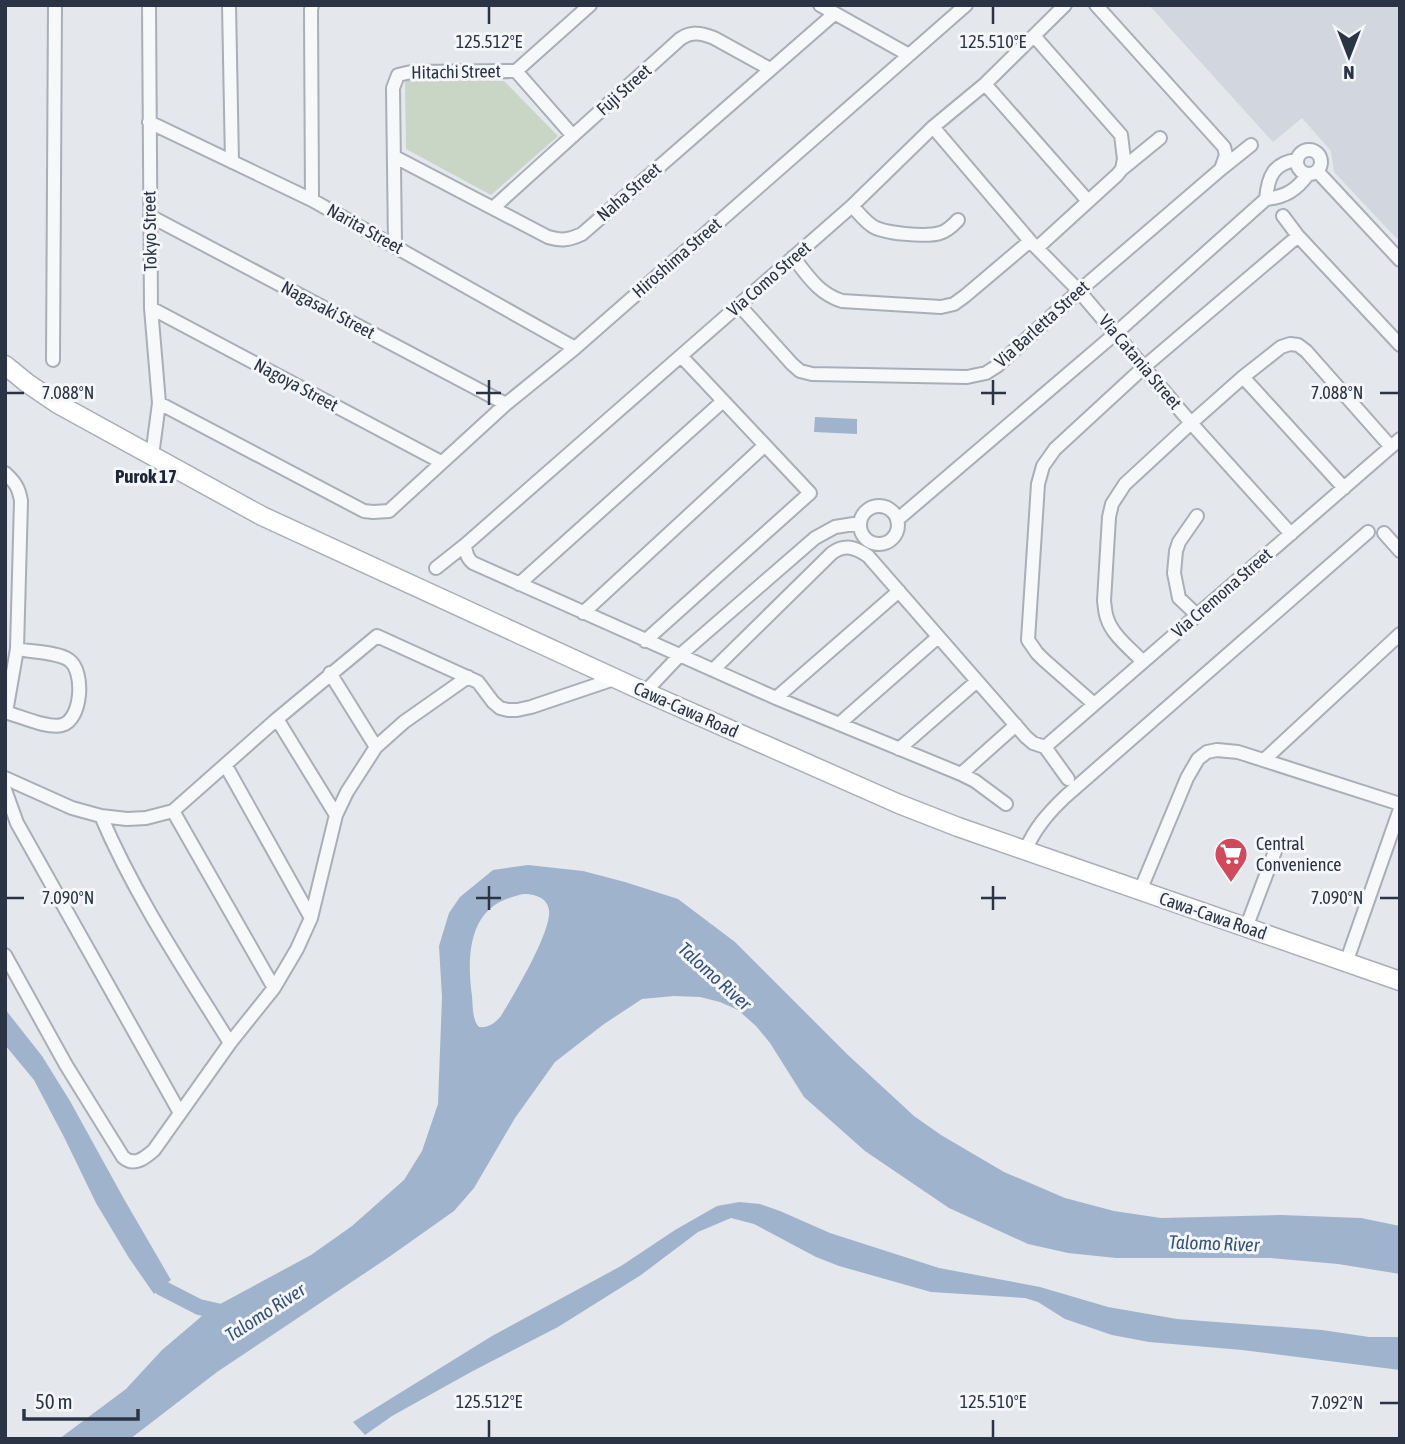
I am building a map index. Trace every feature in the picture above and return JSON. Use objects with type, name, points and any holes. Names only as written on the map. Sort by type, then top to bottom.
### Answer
[{"type":"street","points":[[53,360],[55,5]]},
{"type":"street","name":"Tokyo Street","points":[[149,5],[151,308],[159,403],[152,456]]},
{"type":"street","points":[[229,5],[232,162]]},
{"type":"street","points":[[312,5],[312,200]]},
{"type":"street","points":[[516,71],[590,5]]},
{"type":"street","points":[[820,5],[909,55]]},
{"type":"street","name":"Hiroshima Street","points":[[159,403],[364,510],[389,511],[441,461],[575,348],[966,5]]},
{"type":"street","name":"Via Como Street","points":[[436,568],[465,549],[852,206],[933,127],[985,84],[1035,37],[1065,5]]},
{"type":"street","points":[[1096,5],[1224,147],[1226,155],[1216,173]]},
{"type":"street","name":"Naha Street","points":[[395,156],[548,237],[571,239],[582,234],[834,13]]},
{"type":"street","name":"Fuji Street","points":[[493,208],[688,34],[704,34],[714,38],[770,69]]},
{"type":"street","points":[[1035,37],[1121,135],[1124,159],[1122,169]]},
{"type":"street","name":"Hitachi Street","points":[[395,246],[393,88],[398,75],[411,72],[516,71],[573,136]]},
{"type":"street","points":[[985,84],[1088,201]]},
{"type":"street","name":"Narita Street","points":[[149,122],[312,200],[575,348]]},
{"type":"street","name":"Via Catania Street","points":[[933,127],[1033,244],[1079,291],[1191,423],[1291,534]]},
{"type":"street","points":[[793,257],[817,287],[828,296],[842,301],[941,307],[954,304],[1088,201],[1160,138]]},
{"type":"street","name":"Via Barletta Street","points":[[739,305],[800,371],[812,374],[967,377],[986,373],[1251,145]]},
{"type":"street","points":[[897,520],[1116,333],[1266,199],[1288,194],[1312,173],[1321,164],[1320,156],[1314,150],[1301,152],[1297,160],[1301,171],[1312,173],[1400,260]]},
{"type":"street","points":[[1266,199],[1267,186],[1276,169],[1286,162],[1297,160]]},
{"type":"street","points":[[852,206],[870,225],[880,230],[939,234],[958,220]]},
{"type":"street","name":"Nagasaki Street","points":[[150,216],[506,404]]},
{"type":"street","points":[[1283,216],[1298,236],[1400,345]]},
{"type":"street","points":[[1094,704],[1037,653],[1027,636],[1038,484],[1043,466],[1055,449],[1144,366],[1298,236]]},
{"type":"street","name":"Nagoya Street","points":[[151,308],[441,461]]},
{"type":"street","points":[[1143,662],[1107,620],[1104,601],[1112,505],[1125,484],[1243,377],[1281,347],[1298,345],[1395,443]]},
{"type":"street","points":[[645,641],[810,493],[681,356]]},
{"type":"street","name":"Cawa-Cawa Road","points":[[5,365],[58,404],[262,516],[614,679],[899,804],[1400,981]]},
{"type":"street","points":[[1243,377],[1344,488]]},
{"type":"street","points":[[519,584],[723,401]]},
{"type":"street","name":"Via Cremona Street","points":[[1045,747],[1395,443]]},
{"type":"street","points":[[583,613],[764,446]]},
{"type":"street","points":[[5,473],[15,481],[20,490],[21,501],[17,649],[6,712],[48,725],[65,725],[71,720],[78,700],[78,671],[72,662],[64,657],[17,649]]},
{"type":"street","points":[[879,506],[890,510],[898,526],[890,540],[880,544],[869,542],[865,538],[860,523],[864,512],[879,506]]},
{"type":"street","points":[[1197,516],[1179,542],[1174,573],[1179,598],[1197,615]]},
{"type":"street","points":[[645,692],[679,656],[815,538],[835,527],[860,523]]},
{"type":"street","points":[[1026,851],[1036,828],[1066,796],[1368,532]]},
{"type":"street","points":[[1384,533],[1400,551]]},
{"type":"street","points":[[713,670],[832,553],[851,547],[868,555],[1016,725],[1033,743],[1045,747],[1068,779]]},
{"type":"street","points":[[465,549],[473,563],[776,698],[961,774],[1006,804]]},
{"type":"street","points":[[776,698],[899,591]]},
{"type":"street","points":[[1264,760],[1400,634]]},
{"type":"street","points":[[5,778],[72,808],[101,816],[146,818],[173,811],[330,673],[377,636],[478,682],[493,702],[508,710],[531,707],[614,679]]},
{"type":"street","points":[[839,724],[938,637]]},
{"type":"street","points":[[330,673],[376,747]]},
{"type":"street","points":[[5,954],[66,1065],[122,1157],[132,1162],[146,1158],[274,988],[297,949],[311,918],[336,815],[347,792],[376,747],[404,722],[468,677]]},
{"type":"street","points":[[899,749],[977,681]]},
{"type":"street","points":[[277,719],[336,815]]},
{"type":"street","points":[[961,774],[1016,725]]},
{"type":"street","points":[[1140,891],[1187,778],[1198,759],[1207,752],[1228,750],[1264,760],[1400,807],[1346,963]]},
{"type":"street","points":[[226,766],[311,918]]},
{"type":"street","points":[[5,790],[17,823],[180,1113]]},
{"type":"street","points":[[173,811],[274,988]]},
{"type":"street","points":[[101,816],[122,863],[160,930],[230,1043]]},
{"type":"street","points":[[1246,928],[1277,846]]},
{"type":"shaded area","points":[[1149,5],[1400,5],[1400,242],[1334,172],[1331,151],[1302,118],[1273,142]]},
{"type":"green space","points":[[405,80],[504,81],[558,136],[491,195],[406,149]]},
{"type":"water","points":[[815,417],[857,419],[857,434],[814,432]]},
{"type":"water","name":"Talomo River","points":[[528,865],[583,871],[678,899],[735,942],[848,1055],[914,1116],[1004,1172],[1065,1198],[1114,1211],[1161,1218],[1281,1215],[1361,1218],[1400,1226],[1400,1274],[1338,1264],[1270,1258],[1116,1258],[1068,1253],[1028,1244],[949,1208],[865,1151],[804,1097],[770,1043],[738,1010],[700,997],[642,999],[555,1062],[515,1118],[474,1188],[454,1211],[217,1372],[130,1439],[59,1439],[126,1389],[162,1350],[209,1310],[311,1255],[352,1226],[404,1180],[422,1151],[438,1104],[442,997],[439,946],[449,913],[460,897],[493,870]],"holes":[[[523,894],[539,897],[546,902],[549,910],[544,933],[531,963],[501,1016],[486,1027],[479,1027],[473,1013],[470,973],[474,936],[484,915],[492,907]]]},
{"type":"water","points":[[5,1009],[42,1056],[70,1101],[171,1280],[154,1294],[96,1203],[34,1080],[5,1045]]},
{"type":"water","points":[[739,1202],[760,1204],[830,1233],[939,1268],[1040,1287],[1108,1307],[1177,1319],[1322,1330],[1369,1337],[1400,1337],[1400,1370],[1242,1350],[1149,1342],[1112,1335],[1065,1319],[1038,1302],[1025,1298],[931,1292],[839,1266],[816,1257],[754,1224],[731,1218],[698,1232],[641,1275],[558,1327],[392,1416],[365,1435],[353,1422],[492,1336],[621,1266],[717,1206]]},
{"type":"waterway","name":"Talomo River","points":[[153,1271],[162,1288],[199,1307],[230,1314]]},
{"type":"place","name":"Central Convenience","points":[[1231,884]]},
{"type":"district","name":"Purok 17","points":[[146,476]]}]
